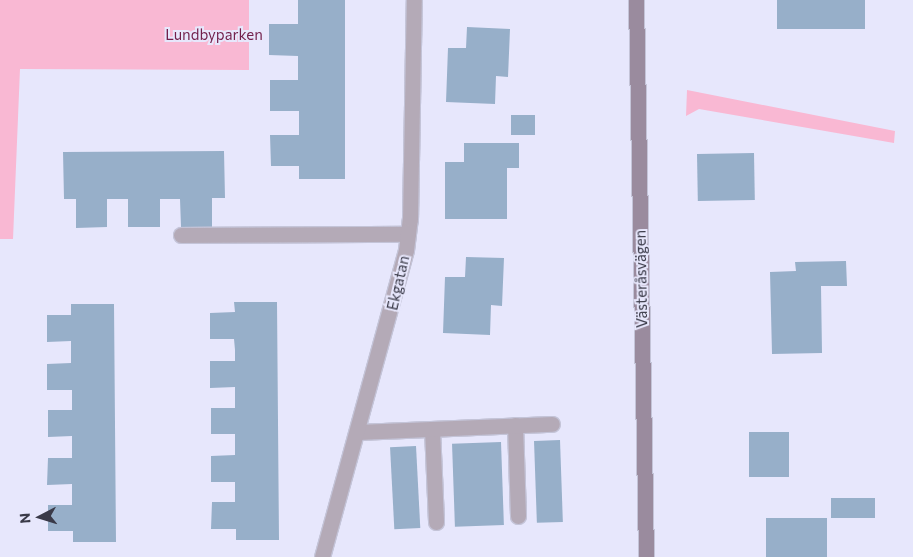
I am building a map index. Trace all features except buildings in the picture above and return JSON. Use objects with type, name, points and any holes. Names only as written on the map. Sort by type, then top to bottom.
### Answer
[{"type":"street","name":"Ekgatan","points":[[322,557],[397,291],[408,234],[414,0]]},
{"type":"street","name":"Västeråsvägen","points":[[636,0],[646,557]]},
{"type":"street","points":[[181,235],[408,234]]},
{"type":"street","points":[[358,432],[552,424]]},
{"type":"street","points":[[515,425],[518,516]]},
{"type":"street","points":[[432,429],[436,522]]},
{"type":"green space","name":"Lundbyparken","points":[[0,0],[249,0],[249,70],[20,69],[13,239],[0,239]]},
{"type":"green space","points":[[687,90],[895,131],[894,143],[699,109],[686,116]]}]
